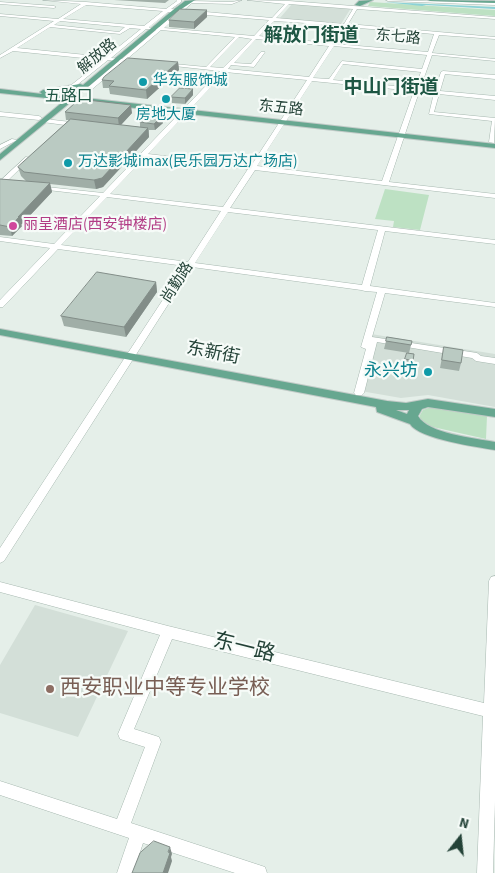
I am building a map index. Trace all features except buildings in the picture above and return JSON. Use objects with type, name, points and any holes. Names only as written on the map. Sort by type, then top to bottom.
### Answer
[{"type":"main road","points":[[356,5],[371,0]]},
{"type":"main road","points":[[430,0],[495,2]]},
{"type":"main road","points":[[449,0],[495,2]]},
{"type":"main road","points":[[461,0],[495,2]]},
{"type":"main road","points":[[483,0],[495,2]]},
{"type":"main road","name":"解放路","points":[[174,10],[181,1]]},
{"type":"main road","name":"解放路","points":[[0,158],[13,144],[42,120],[51,108],[84,87],[114,59],[174,10],[192,1]]},
{"type":"main road","points":[[36,94],[72,87],[84,87],[100,99]]},
{"type":"main road","points":[[0,90],[69,98]]},
{"type":"main road","points":[[36,94],[51,108],[92,103]]},
{"type":"main road","name":"东五路","points":[[69,98],[100,99],[185,111]]},
{"type":"main road","name":"东五路","points":[[69,98],[92,103],[494,143]]},
{"type":"main road","points":[[0,163],[35,134],[42,120]]},
{"type":"main road","name":"解放路","points":[[0,151],[13,144]]},
{"type":"main road","points":[[13,144],[22,145]]},
{"type":"main road","name":"东新街","points":[[0,332],[385,410],[414,421],[416,425],[436,434],[495,446]]},
{"type":"main road","name":"东新街","points":[[0,339],[354,395],[394,406],[438,403],[495,413]]},
{"type":"main road","points":[[414,421],[414,410],[420,404]]},
{"type":"street","points":[[0,2],[4,0]]},
{"type":"street","points":[[45,0],[495,38]]},
{"type":"street","points":[[0,57],[91,0]]},
{"type":"street","points":[[192,1],[232,3],[240,0]]},
{"type":"street","points":[[249,0],[356,5],[495,18]]},
{"type":"street","points":[[388,0],[495,2]]},
{"type":"street","points":[[0,305],[289,1]]},
{"type":"street","points":[[0,2],[57,7]]},
{"type":"street","name":"尚勤路","points":[[0,558],[356,5]]},
{"type":"street","points":[[67,8],[76,9]]},
{"type":"street","points":[[84,87],[114,59],[174,10]]},
{"type":"street","name":"东七路","points":[[0,15],[495,60]]},
{"type":"street","points":[[294,41],[308,22]]},
{"type":"street","points":[[49,26],[120,33],[129,26]]},
{"type":"street","points":[[385,183],[437,33]]},
{"type":"street","points":[[207,68],[238,36]]},
{"type":"street","points":[[12,50],[141,62]]},
{"type":"street","points":[[230,64],[252,66],[263,53]]},
{"type":"street","points":[[72,87],[114,59]]},
{"type":"street","points":[[330,81],[342,62],[425,71]]},
{"type":"street","points":[[160,64],[495,98]]},
{"type":"street","points":[[494,143],[495,120],[431,114],[443,72],[495,77]]},
{"type":"street","points":[[0,114],[85,126]]},
{"type":"street","points":[[59,130],[66,124]]},
{"type":"street","points":[[153,133],[162,134]]},
{"type":"street","points":[[0,138],[13,144]]},
{"type":"street","points":[[0,147],[13,144]]},
{"type":"street","points":[[1,183],[37,150]]},
{"type":"street","points":[[143,155],[495,196]]},
{"type":"street","points":[[1,183],[11,184]]},
{"type":"street","points":[[30,186],[495,242]]},
{"type":"street","points":[[365,289],[382,228]]},
{"type":"street","points":[[0,239],[495,306]]},
{"type":"street","points":[[354,395],[381,291]]},
{"type":"street","points":[[354,395],[373,339],[477,356],[476,358],[495,362]]},
{"type":"street","points":[[485,873],[489,711],[495,581]]},
{"type":"street","name":"东一路","points":[[0,587],[168,632],[200,638],[489,711]]},
{"type":"street","points":[[122,827],[154,742],[124,734],[168,632]]},
{"type":"street","points":[[0,788],[259,873]]},
{"type":"street","points":[[125,873],[139,833]]},
{"type":"shaded area","points":[[293,3],[351,8],[341,24],[279,19]]},
{"type":"shaded area","name":"永兴坊","points":[[371,334],[495,354],[495,407],[428,395],[401,398],[355,390]]},
{"type":"shaded area","name":"西安职业中等专业学校","points":[[35,605],[128,631],[78,737],[0,713],[0,665]]},
{"type":"green space","points":[[370,2],[495,10],[495,16],[368,6]]},
{"type":"green space","points":[[385,189],[429,195],[420,230],[393,227],[394,221],[375,219]]},
{"type":"green space","points":[[431,407],[487,416],[486,439],[424,425],[420,420],[420,415],[423,410]]},
{"type":"water","points":[[384,2],[495,7],[495,9],[422,6]]},
{"type":"place","name":"华东服饰城","points":[[143,82]]},
{"type":"place","name":"房地大厦","points":[[166,99]]},
{"type":"place","name":"万达影城imax(民乐园万达广场店)","points":[[68,163]]},
{"type":"place","name":"丽呈酒店(西安钟楼店)","points":[[13,226]]},
{"type":"place","name":"永兴坊","points":[[428,372]]},
{"type":"place","name":"西安职业中等专业学校","points":[[50,689]]},
{"type":"district","name":"解放门街道","points":[[311,37]]},
{"type":"district","name":"中山门街道","points":[[391,89]]},
{"type":"district","name":"五路口","points":[[69,97]]}]
